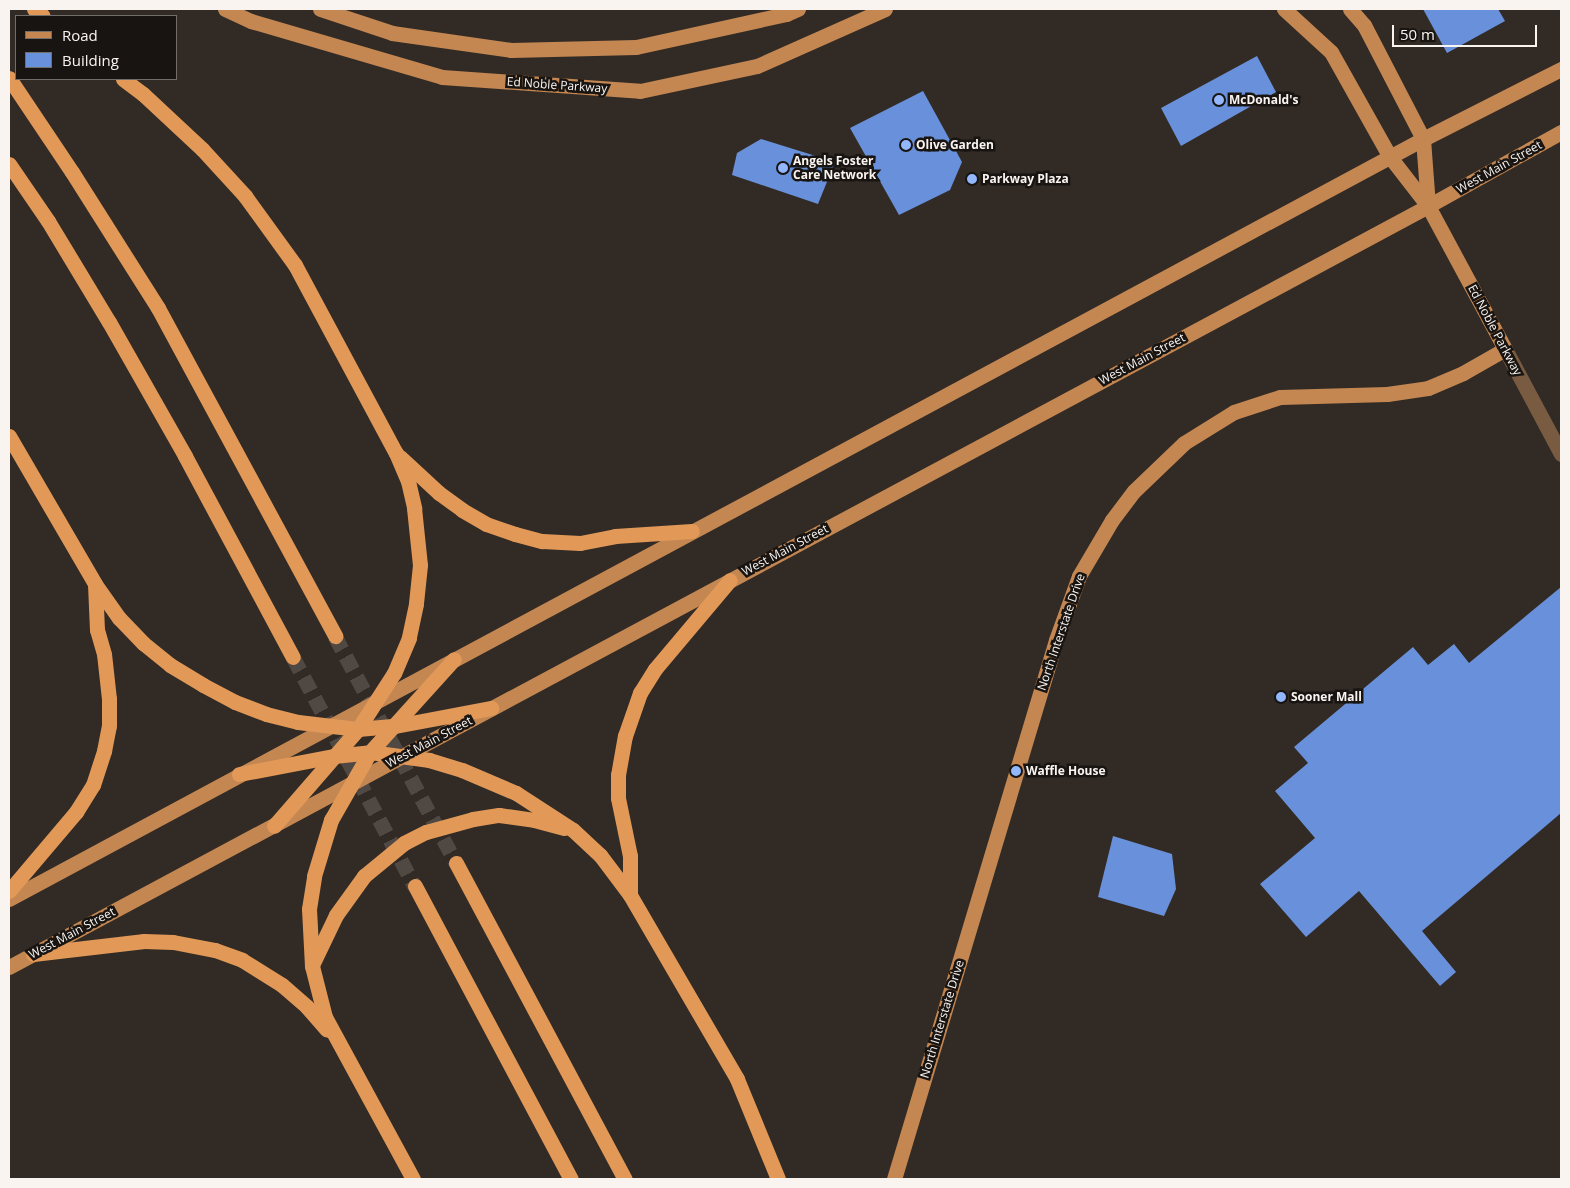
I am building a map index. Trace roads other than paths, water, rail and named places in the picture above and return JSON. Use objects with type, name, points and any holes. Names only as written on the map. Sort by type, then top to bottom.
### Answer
[{"type":"highway","points":[[9,78],[72,172],[158,308],[335,636]]},
{"type":"highway","points":[[124,80],[144,94],[202,149],[245,196],[296,265],[396,453],[408,481],[414,508],[420,565],[416,604],[409,638],[394,673],[358,729],[274,826]]},
{"type":"highway","points":[[9,164],[48,221],[109,322],[185,456],[293,657]]},
{"type":"highway","points":[[9,436],[95,584],[119,618],[143,643],[170,665],[203,685],[235,702],[266,714],[298,722],[358,729],[395,726],[491,708]]},
{"type":"highway","points":[[396,453],[439,493],[462,510],[486,524],[514,534],[542,541],[580,543],[615,536],[692,532]]},
{"type":"highway","points":[[630,895],[630,856],[618,798],[618,775],[624,736],[640,693],[655,669],[730,580]]},
{"type":"highway","points":[[9,891],[76,812],[93,785],[104,751],[108,726],[109,698],[104,654],[97,630],[95,584]]},
{"type":"highway","points":[[413,1179],[325,1017],[316,988],[312,966],[309,909],[314,876],[330,820],[370,752],[454,659]]},
{"type":"highway","points":[[239,774],[334,756],[370,752],[429,760],[492,782],[540,807],[573,830],[600,855],[630,895],[737,1079],[778,1179]]},
{"type":"highway","points":[[312,966],[336,915],[364,876],[404,843],[426,832],[473,819],[500,815],[534,820],[573,830]]},
{"type":"highway","points":[[456,863],[625,1179]]},
{"type":"highway","points":[[415,886],[571,1179]]},
{"type":"highway","points":[[33,954],[144,941],[182,943],[215,950],[242,960],[282,985],[307,1007],[340,1046]]},
{"type":"main road","name":"Ed Noble Parkway","points":[[225,9],[252,21],[442,77],[640,91],[757,66],[885,9]]},
{"type":"main road","points":[[320,9],[392,33],[511,50],[636,48],[786,14],[798,9]]},
{"type":"main road","name":"Ed Noble Parkway","points":[[1284,9],[1331,52],[1390,158],[1428,206],[1505,349]]},
{"type":"main road","name":"Ed Noble Parkway","points":[[1350,9],[1364,25],[1423,139],[1428,206]]},
{"type":"main road","points":[[9,899],[1423,139],[1561,69]]},
{"type":"main road","name":"West Main Street","points":[[9,967],[1428,206],[1561,132]]},
{"type":"main road","name":"North Interstate Drive","points":[[894,1179],[1056,640],[1079,576],[1112,520],[1134,491],[1184,443],[1234,412],[1280,397],[1387,394],[1428,388],[1463,373],[1505,349]]},
{"type":"street","name":"Ed Noble Parkway","points":[[1505,349],[1561,454]]},
{"type":"tunnel","points":[[335,636],[456,863]]},
{"type":"tunnel","points":[[293,657],[415,886]]},
{"type":"place","name":"McDonald's","points":[[1219,100]]},
{"type":"place","name":"Olive Garden","points":[[906,145]]},
{"type":"place","name":"Angels Foster Care Network","points":[[783,168]]},
{"type":"place","name":"Parkway Plaza","points":[[972,179]]},
{"type":"place","name":"Sooner Mall","points":[[1281,697]]},
{"type":"place","name":"Waffle House","points":[[1016,771]]}]
